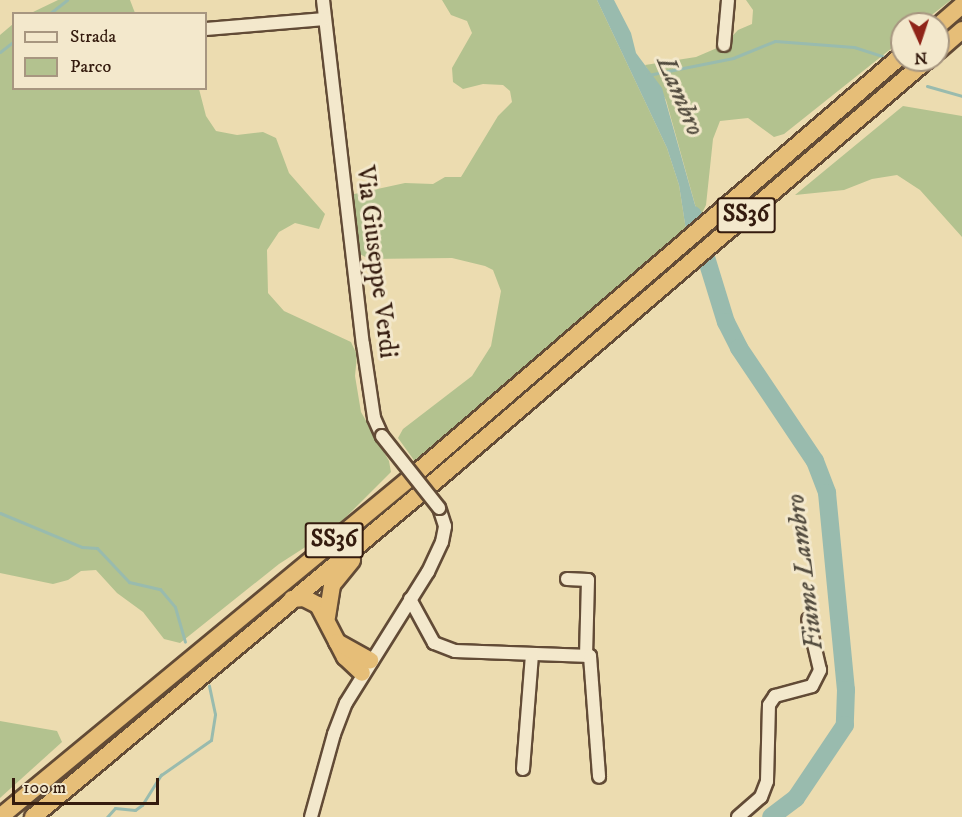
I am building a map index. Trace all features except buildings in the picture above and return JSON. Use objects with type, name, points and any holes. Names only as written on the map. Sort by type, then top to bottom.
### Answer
[{"type":"highway","points":[[950,16],[962,5]]},
{"type":"highway","points":[[950,40],[962,30]]},
{"type":"highway","name":"SS36","points":[[0,817],[421,469],[890,65]]},
{"type":"highway","name":"SS36","points":[[33,817],[292,598],[440,477],[913,72]]},
{"type":"highway","points":[[327,617],[330,592],[339,573],[417,505],[440,477]]},
{"type":"highway","points":[[292,598],[311,600],[327,617],[336,642],[366,666]]},
{"type":"street","name":"Via Giuseppe Verdi","points":[[323,0],[364,352],[374,418],[382,436],[438,508],[445,526],[442,542],[410,599]]},
{"type":"street","points":[[724,45],[728,0]]},
{"type":"street","points":[[207,29],[325,19]]},
{"type":"street","points":[[567,579],[588,580],[586,656]]},
{"type":"street","points":[[410,599],[428,636],[444,647],[590,656],[599,777]]},
{"type":"street","points":[[311,817],[334,734],[366,666],[410,599]]},
{"type":"street","points":[[738,817],[757,802],[767,781],[769,705],[775,696],[812,686],[820,670],[808,619]]},
{"type":"street","points":[[523,769],[532,654]]},
{"type":"green space","points":[[58,0],[130,0],[135,12],[33,12]]},
{"type":"green space","points":[[442,0],[597,0],[667,148],[679,185],[686,230],[416,463],[398,438],[403,429],[472,376],[491,346],[501,291],[493,270],[485,266],[452,258],[369,259],[358,253],[345,196],[405,183],[433,184],[445,177],[461,177],[498,116],[512,102],[510,91],[503,85],[483,84],[463,89],[453,82],[452,68],[472,33],[467,21],[451,15]]},
{"type":"green space","points":[[746,0],[951,0],[936,12],[890,12],[890,50],[784,134],[774,137],[748,118],[720,121],[713,139],[706,205],[699,219],[666,100],[645,65],[696,57],[724,45],[738,30],[752,24],[753,10]]},
{"type":"green space","points":[[12,25],[12,90],[199,90],[206,116],[216,131],[237,135],[263,132],[276,138],[289,173],[325,214],[319,229],[295,223],[279,232],[267,250],[268,293],[284,311],[351,342],[357,355],[355,376],[361,412],[389,461],[391,472],[335,528],[279,564],[180,643],[164,639],[143,612],[117,593],[96,570],[81,571],[68,580],[53,584],[0,573],[0,35]]},
{"type":"green space","points":[[903,106],[962,116],[962,237],[920,190],[897,175],[872,179],[844,190],[795,195]]},
{"type":"green space","points":[[0,721],[57,731],[62,742],[0,798]]},
{"type":"shaded area","points":[[597,0],[614,0],[631,33],[636,53],[662,88],[699,219],[686,230],[679,185],[667,148]]},
{"type":"waterway","points":[[52,12],[67,0]]},
{"type":"waterway","name":"Lambro","points":[[648,75],[733,58],[775,41],[854,47],[885,57]]},
{"type":"waterway","points":[[0,52],[12,43]]},
{"type":"waterway","points":[[927,86],[962,96]]},
{"type":"waterway","name":"Fiume Lambro","points":[[693,215],[726,322],[739,348],[815,461],[827,493],[846,690],[845,725],[796,798],[771,817]]},
{"type":"waterway","points":[[0,513],[82,547],[97,548],[129,582],[160,589],[175,607],[185,642]]},
{"type":"waterway","points":[[107,817],[115,808],[135,810],[142,805],[161,775],[211,740],[215,714],[209,686]]}]
